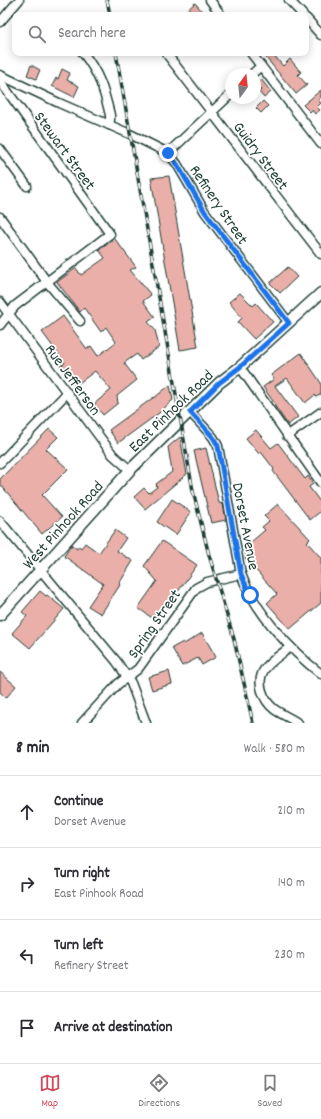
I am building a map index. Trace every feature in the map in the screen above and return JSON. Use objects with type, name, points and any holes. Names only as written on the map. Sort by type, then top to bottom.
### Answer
[{"type":"main road","name":"East Pinhook Road","points":[[130,470],[219,383],[240,367],[321,293]]},
{"type":"main road","name":"West Pinhook Road","points":[[0,615],[130,470]]},
{"type":"street","points":[[0,22],[19,0]]},
{"type":"street","points":[[210,0],[219,12]]},
{"type":"street","points":[[289,0],[300,12]]},
{"type":"street","points":[[309,21],[321,35]]},
{"type":"street","points":[[85,56],[96,70],[101,81],[110,115],[109,124]]},
{"type":"street","name":"Guidry Street","points":[[168,56],[321,254]]},
{"type":"street","points":[[253,56],[321,144]]},
{"type":"street","name":"Refinery Street","points":[[0,75],[109,124],[168,153],[177,164],[205,212],[289,323]]},
{"type":"street","name":"Stewart Street","points":[[0,81],[110,234],[47,282]]},
{"type":"street","points":[[168,153],[225,100]]},
{"type":"street","points":[[0,149],[27,186]]},
{"type":"street","points":[[0,217],[47,282],[80,321]]},
{"type":"street","points":[[0,325],[15,306],[47,282]]},
{"type":"street","name":"Rue Jefferson","points":[[0,302],[113,455],[130,470]]},
{"type":"street","points":[[240,367],[287,436],[321,482]]},
{"type":"street","points":[[0,463],[67,393]]},
{"type":"street","name":"Dorset Avenue","points":[[190,412],[213,437],[218,446],[241,574],[250,595],[290,648],[321,674]]},
{"type":"street","points":[[287,436],[321,412]]},
{"type":"street","points":[[0,521],[128,677],[146,723]]},
{"type":"street","name":"Spring Street","points":[[82,723],[118,684],[138,669],[196,588],[207,582],[241,574]]},
{"type":"street","points":[[290,648],[266,668],[262,674],[261,686],[264,697],[268,703],[280,713],[298,723]]},
{"type":"building","points":[[195,3],[202,11],[201,12],[185,12]]},
{"type":"building","points":[[264,56],[275,56],[283,66],[290,59],[301,72],[298,75],[307,85],[296,94]]},
{"type":"building","points":[[31,65],[40,70],[36,79],[27,75]]},
{"type":"building","points":[[62,69],[70,73],[67,80],[79,86],[74,97],[52,86],[56,78],[58,79]]},
{"type":"building","points":[[261,79],[271,92],[264,98],[261,94]]},
{"type":"building","points":[[321,90],[321,97],[318,100],[321,103],[317,107],[320,110],[315,114],[312,110],[310,112],[303,105]]},
{"type":"building","points":[[263,101],[268,106],[261,113],[256,108]]},
{"type":"building","points":[[169,176],[198,347],[180,350],[151,178]]},
{"type":"building","points":[[115,239],[136,267],[130,270],[151,295],[143,301],[155,317],[148,322],[155,330],[159,347],[141,360],[137,354],[124,363],[137,380],[117,396],[118,403],[103,415],[94,404],[111,390],[95,371],[75,386],[60,366],[65,363],[42,332],[63,316],[87,349],[91,346],[98,356],[116,342],[106,327],[101,332],[84,308],[80,312],[57,282],[76,268],[81,275],[105,258],[99,250]]},
{"type":"building","points":[[288,267],[297,277],[280,293],[270,283]]},
{"type":"building","points":[[240,293],[253,306],[256,303],[273,322],[254,339],[238,322],[242,318],[229,302]]},
{"type":"building","points":[[301,353],[321,383],[321,394],[316,397],[315,395],[305,403],[287,378],[275,386],[298,417],[288,425],[263,387],[274,379],[271,375]]},
{"type":"building","points":[[170,385],[173,400],[159,413],[118,443],[109,430]]},
{"type":"building","points":[[49,429],[58,437],[46,449],[68,469],[42,495],[62,517],[42,534],[0,484],[0,479]]},
{"type":"building","points":[[256,430],[271,448],[278,443],[305,479],[308,476],[313,484],[309,487],[321,503],[321,511],[310,520],[273,471],[274,469],[261,452],[259,454],[246,438]]},
{"type":"building","points":[[180,437],[187,474],[145,509],[134,497],[144,488],[149,493],[157,487],[156,484],[172,472],[168,447]]},
{"type":"building","points":[[206,448],[219,503],[223,504],[226,520],[211,523],[194,451]]},
{"type":"building","points":[[172,499],[191,512],[176,535],[157,522]]},
{"type":"building","points":[[278,504],[310,539],[307,542],[321,558],[321,603],[290,629],[267,603],[277,594],[245,558],[247,556],[245,554],[248,552],[244,548],[265,530],[262,527],[269,521],[264,516]]},
{"type":"building","points":[[115,530],[126,538],[117,551],[133,561],[119,584],[120,585],[101,614],[88,606],[103,584],[64,556],[72,545],[77,549],[79,546],[81,548],[85,543],[99,553]]},
{"type":"building","points":[[162,541],[197,565],[167,607],[163,604],[152,618],[138,608],[157,581],[144,566]]},
{"type":"building","points":[[40,591],[64,609],[30,648],[12,633],[27,616],[22,612]]},
{"type":"building","points":[[202,633],[216,657],[202,665],[198,658],[182,666],[172,648],[183,642],[184,644]]},
{"type":"building","points":[[169,671],[172,684],[152,690],[148,677]]},
{"type":"building","points":[[0,672],[16,686],[6,698],[0,692]]},
{"type":"railway","points":[[107,0],[109,12]]},
{"type":"railway","points":[[117,56],[193,491],[209,555],[234,639],[253,723]]},
{"type":"route","points":[[168,153],[177,164],[205,212],[289,323],[240,367],[219,383],[190,412],[213,437],[218,446],[241,574],[250,595]]}]
